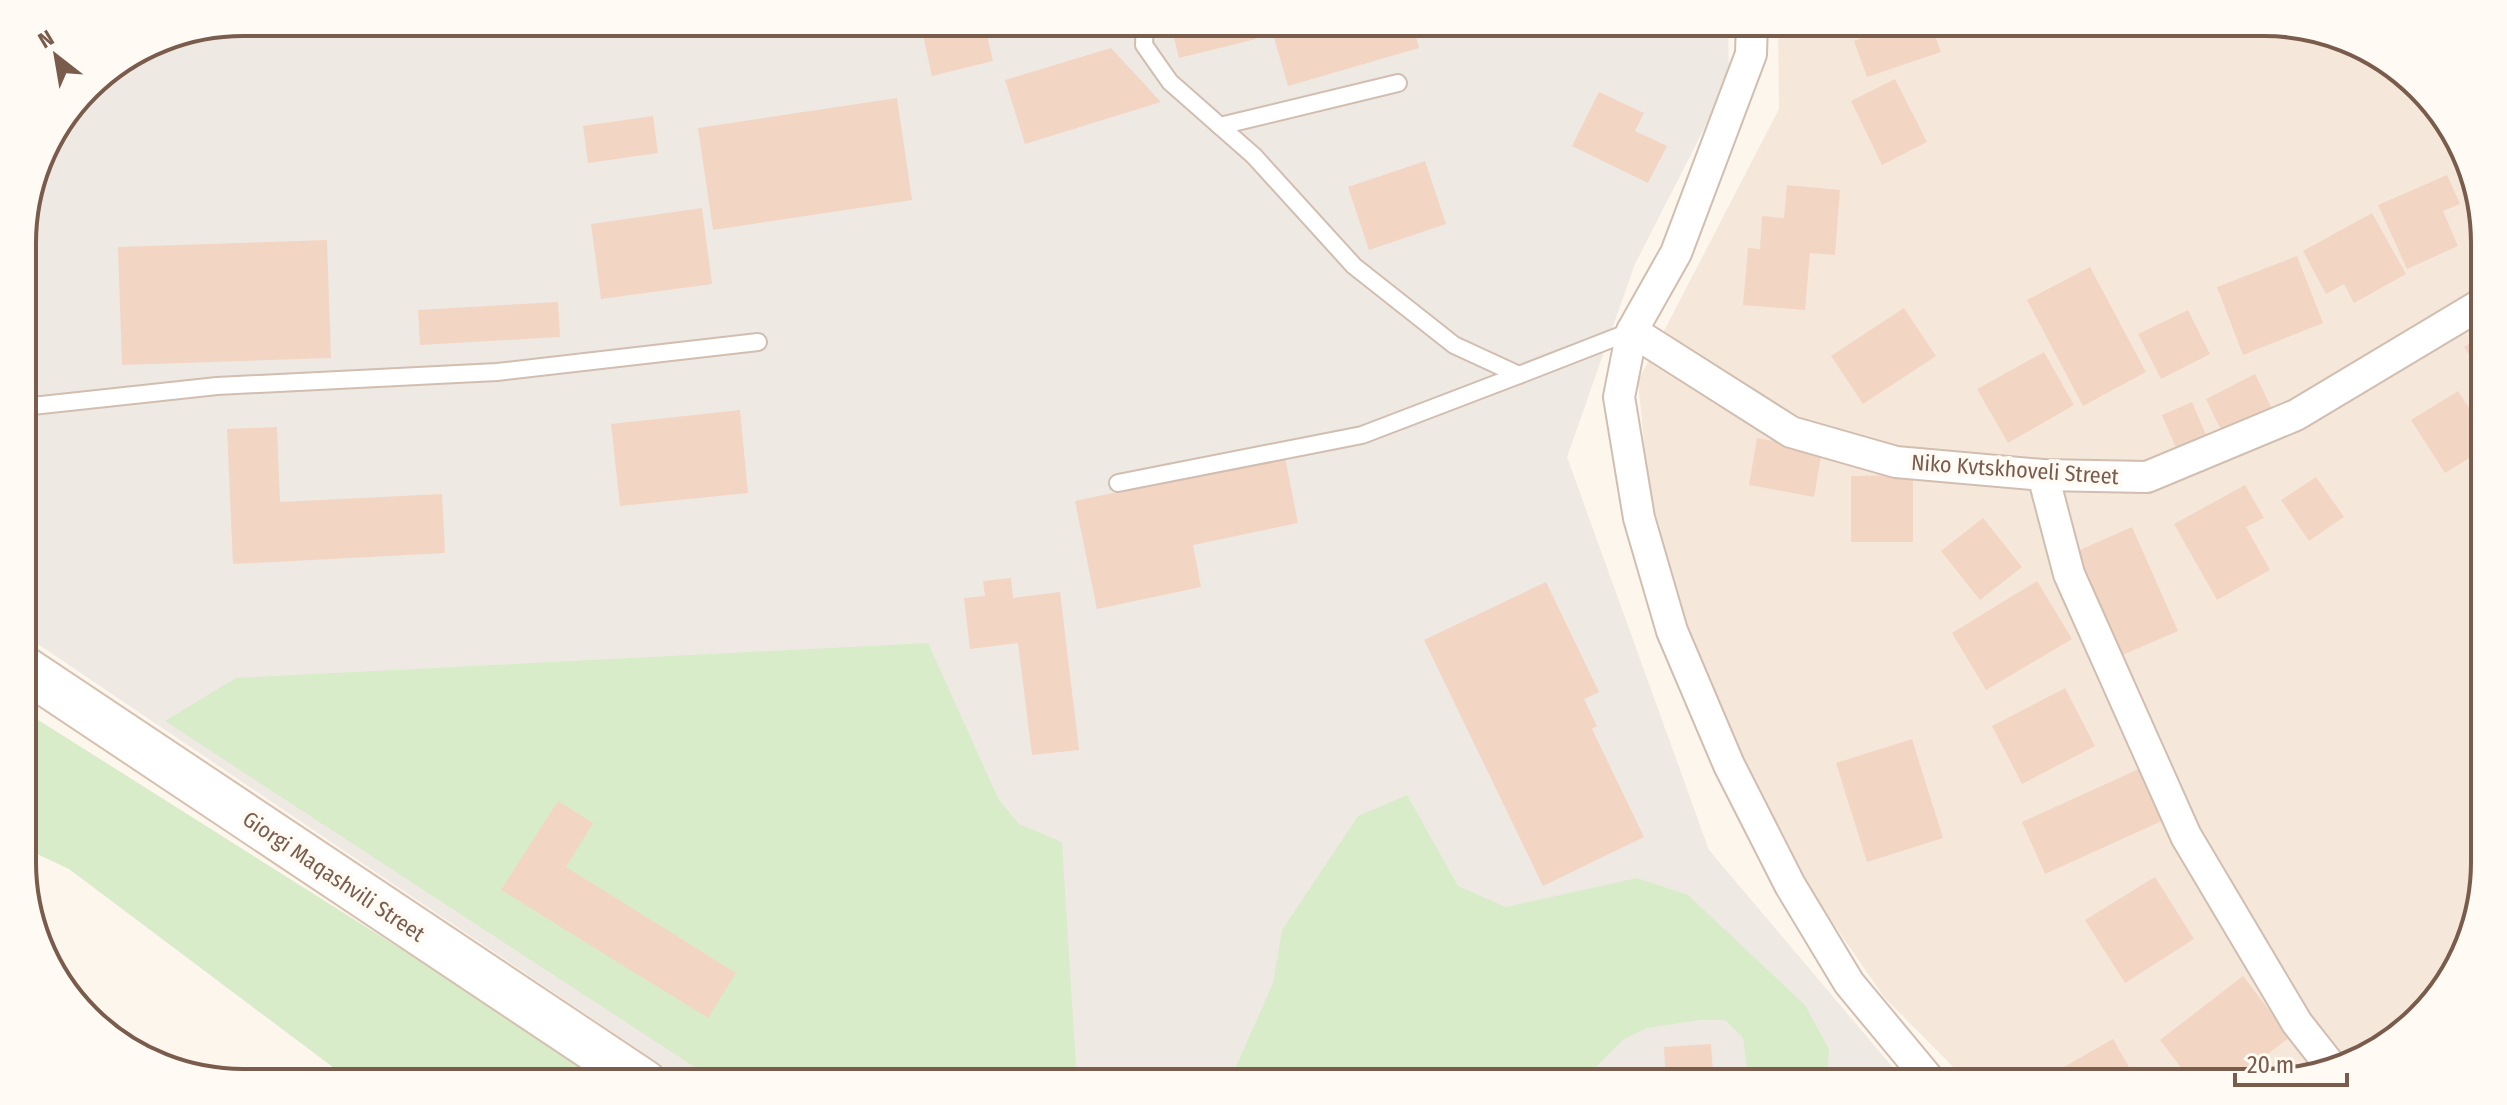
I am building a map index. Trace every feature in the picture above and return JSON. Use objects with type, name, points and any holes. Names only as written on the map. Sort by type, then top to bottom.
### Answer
[{"type":"street","points":[[1752,36],[1751,54],[1676,253],[1632,331],[1619,397],[1639,518],[1672,631],[1729,765],[1790,885],[1849,983],[1920,1069]]},
{"type":"street","name":"Niko Kvtskhoveli Street","points":[[1632,331],[1791,432],[1896,462],[2043,475],[2147,477],[2296,415],[2471,310]]},
{"type":"street","points":[[2043,475],[2069,574],[2186,836],[2297,1023],[2326,1059]]},
{"type":"street","name":"Giorgi Maqashvili Street","points":[[36,677],[624,1069]]},
{"type":"lane","points":[[1144,36],[1144,45],[1170,82],[1254,156],[1354,266],[1454,345],[1519,375]]},
{"type":"lane","points":[[1220,126],[1398,83]]},
{"type":"lane","points":[[1118,483],[1362,435],[1632,331]]},
{"type":"lane","points":[[36,406],[217,386],[497,372],[758,342]]},
{"type":"shaded area","points":[[229,36],[1728,36],[1729,80],[1635,264],[1567,457],[1709,850],[1894,1069],[667,1069],[36,643],[36,229],[43,189],[57,151],[79,117],[106,87],[128,71],[176,47]]},
{"type":"shaded area","points":[[1778,36],[2278,36],[2331,47],[2368,64],[2410,97],[2443,139],[2464,189],[2471,243],[2471,862],[2464,916],[2443,966],[2420,999],[2379,1034],[2331,1058],[2278,1069],[1955,1069],[1884,997],[1786,855],[1701,673],[1649,495],[1638,381],[1779,109]]},
{"type":"green space","points":[[928,643],[999,800],[1019,824],[1062,842],[1076,1069],[698,1069],[165,721],[236,678]]},
{"type":"green space","points":[[36,719],[566,1053],[579,1069],[335,1069],[69,869],[36,854]]},
{"type":"green space","points":[[1407,795],[1458,886],[1506,907],[1637,878],[1688,895],[1805,1005],[1829,1049],[1828,1069],[1747,1069],[1743,1038],[1725,1020],[1699,1020],[1647,1028],[1624,1039],[1594,1069],[1235,1069],[1273,983],[1282,930],[1358,816]]},
{"type":"building","points":[[923,36],[987,36],[993,61],[932,76]]},
{"type":"building","points":[[1174,36],[1255,36],[1256,39],[1179,58]]},
{"type":"building","points":[[1274,36],[1416,36],[1419,48],[1288,86]]},
{"type":"building","points":[[1867,36],[1935,36],[1941,52],[1867,77],[1854,41]]},
{"type":"building","points":[[1111,48],[1161,102],[1025,144],[1005,80]]},
{"type":"building","points":[[1895,79],[1927,142],[1882,165],[1851,101]]},
{"type":"building","points":[[1599,92],[1644,113],[1635,131],[1667,146],[1648,183],[1572,146]]},
{"type":"building","points":[[897,98],[912,200],[713,230],[698,128]]},
{"type":"building","points":[[653,116],[658,153],[588,163],[583,126]]},
{"type":"building","points":[[1425,161],[1446,224],[1369,250],[1348,187]]},
{"type":"building","points":[[2447,175],[2460,204],[2443,211],[2458,246],[2407,269],[2378,205]]},
{"type":"building","points":[[1787,185],[1840,190],[1835,255],[1810,253],[1805,310],[1743,305],[1748,248],[1760,249],[1762,216],[1784,218]]},
{"type":"building","points":[[702,208],[712,284],[601,299],[591,224]]},
{"type":"building","points":[[2372,213],[2406,274],[2354,303],[2344,284],[2326,294],[2303,251]]},
{"type":"building","points":[[327,240],[331,358],[122,365],[118,247]]},
{"type":"building","points":[[2297,256],[2323,323],[2243,355],[2217,287]]},
{"type":"building","points":[[2090,267],[2146,372],[2083,406],[2027,300]]},
{"type":"building","points":[[558,302],[560,337],[420,345],[418,310]]},
{"type":"building","points":[[1904,308],[1936,356],[1863,404],[1831,356]]},
{"type":"building","points":[[2188,310],[2210,354],[2161,379],[2138,334]]},
{"type":"building","points":[[2471,342],[2471,358],[2464,347]]},
{"type":"building","points":[[2044,352],[2074,405],[2008,443],[1977,389]]},
{"type":"building","points":[[2255,374],[2272,409],[2223,434],[2206,399]]},
{"type":"building","points":[[2458,391],[2471,411],[2471,457],[2445,473],[2411,420]]},
{"type":"building","points":[[2192,402],[2206,435],[2176,448],[2162,415]]},
{"type":"building","points":[[740,410],[748,493],[620,506],[611,424]]},
{"type":"building","points":[[277,427],[280,502],[442,494],[445,553],[233,564],[227,429]]},
{"type":"building","points":[[1757,438],[1822,450],[1814,497],[1749,485]]},
{"type":"building","points":[[1285,457],[1298,523],[1193,545],[1201,587],[1097,609],[1075,501]]},
{"type":"building","points":[[1913,475],[1913,542],[1851,542],[1851,476]]},
{"type":"building","points":[[2316,477],[2344,517],[2309,541],[2281,500]]},
{"type":"building","points":[[2245,485],[2264,518],[2246,527],[2270,570],[2217,600],[2174,524]]},
{"type":"building","points":[[1983,518],[2022,567],[1980,600],[1941,551]]},
{"type":"building","points":[[2132,527],[2178,631],[2120,656],[2075,552]]},
{"type":"building","points":[[1011,578],[1013,598],[1060,592],[1079,750],[1032,755],[1018,643],[970,649],[964,598],[985,596],[983,581]]},
{"type":"building","points":[[2037,581],[2072,639],[1986,690],[1952,633]]},
{"type":"building","points":[[1546,582],[1599,692],[1584,699],[1597,726],[1592,729],[1644,837],[1543,886],[1424,640]]},
{"type":"building","points":[[2065,688],[2095,746],[2022,784],[1992,726]]},
{"type":"building","points":[[1912,739],[1943,838],[1867,862],[1836,763]]},
{"type":"building","points":[[2141,768],[2164,820],[2045,874],[2022,822]]},
{"type":"building","points":[[558,801],[593,823],[566,867],[736,973],[708,1018],[501,890]]},
{"type":"building","points":[[2155,877],[2194,939],[2125,983],[2085,920]]},
{"type":"building","points":[[2243,976],[2290,1037],[2248,1069],[2182,1069],[2160,1040]]},
{"type":"building","points":[[2113,1039],[2130,1069],[2060,1069]]},
{"type":"building","points":[[1711,1044],[1713,1069],[1665,1069],[1664,1047]]}]
